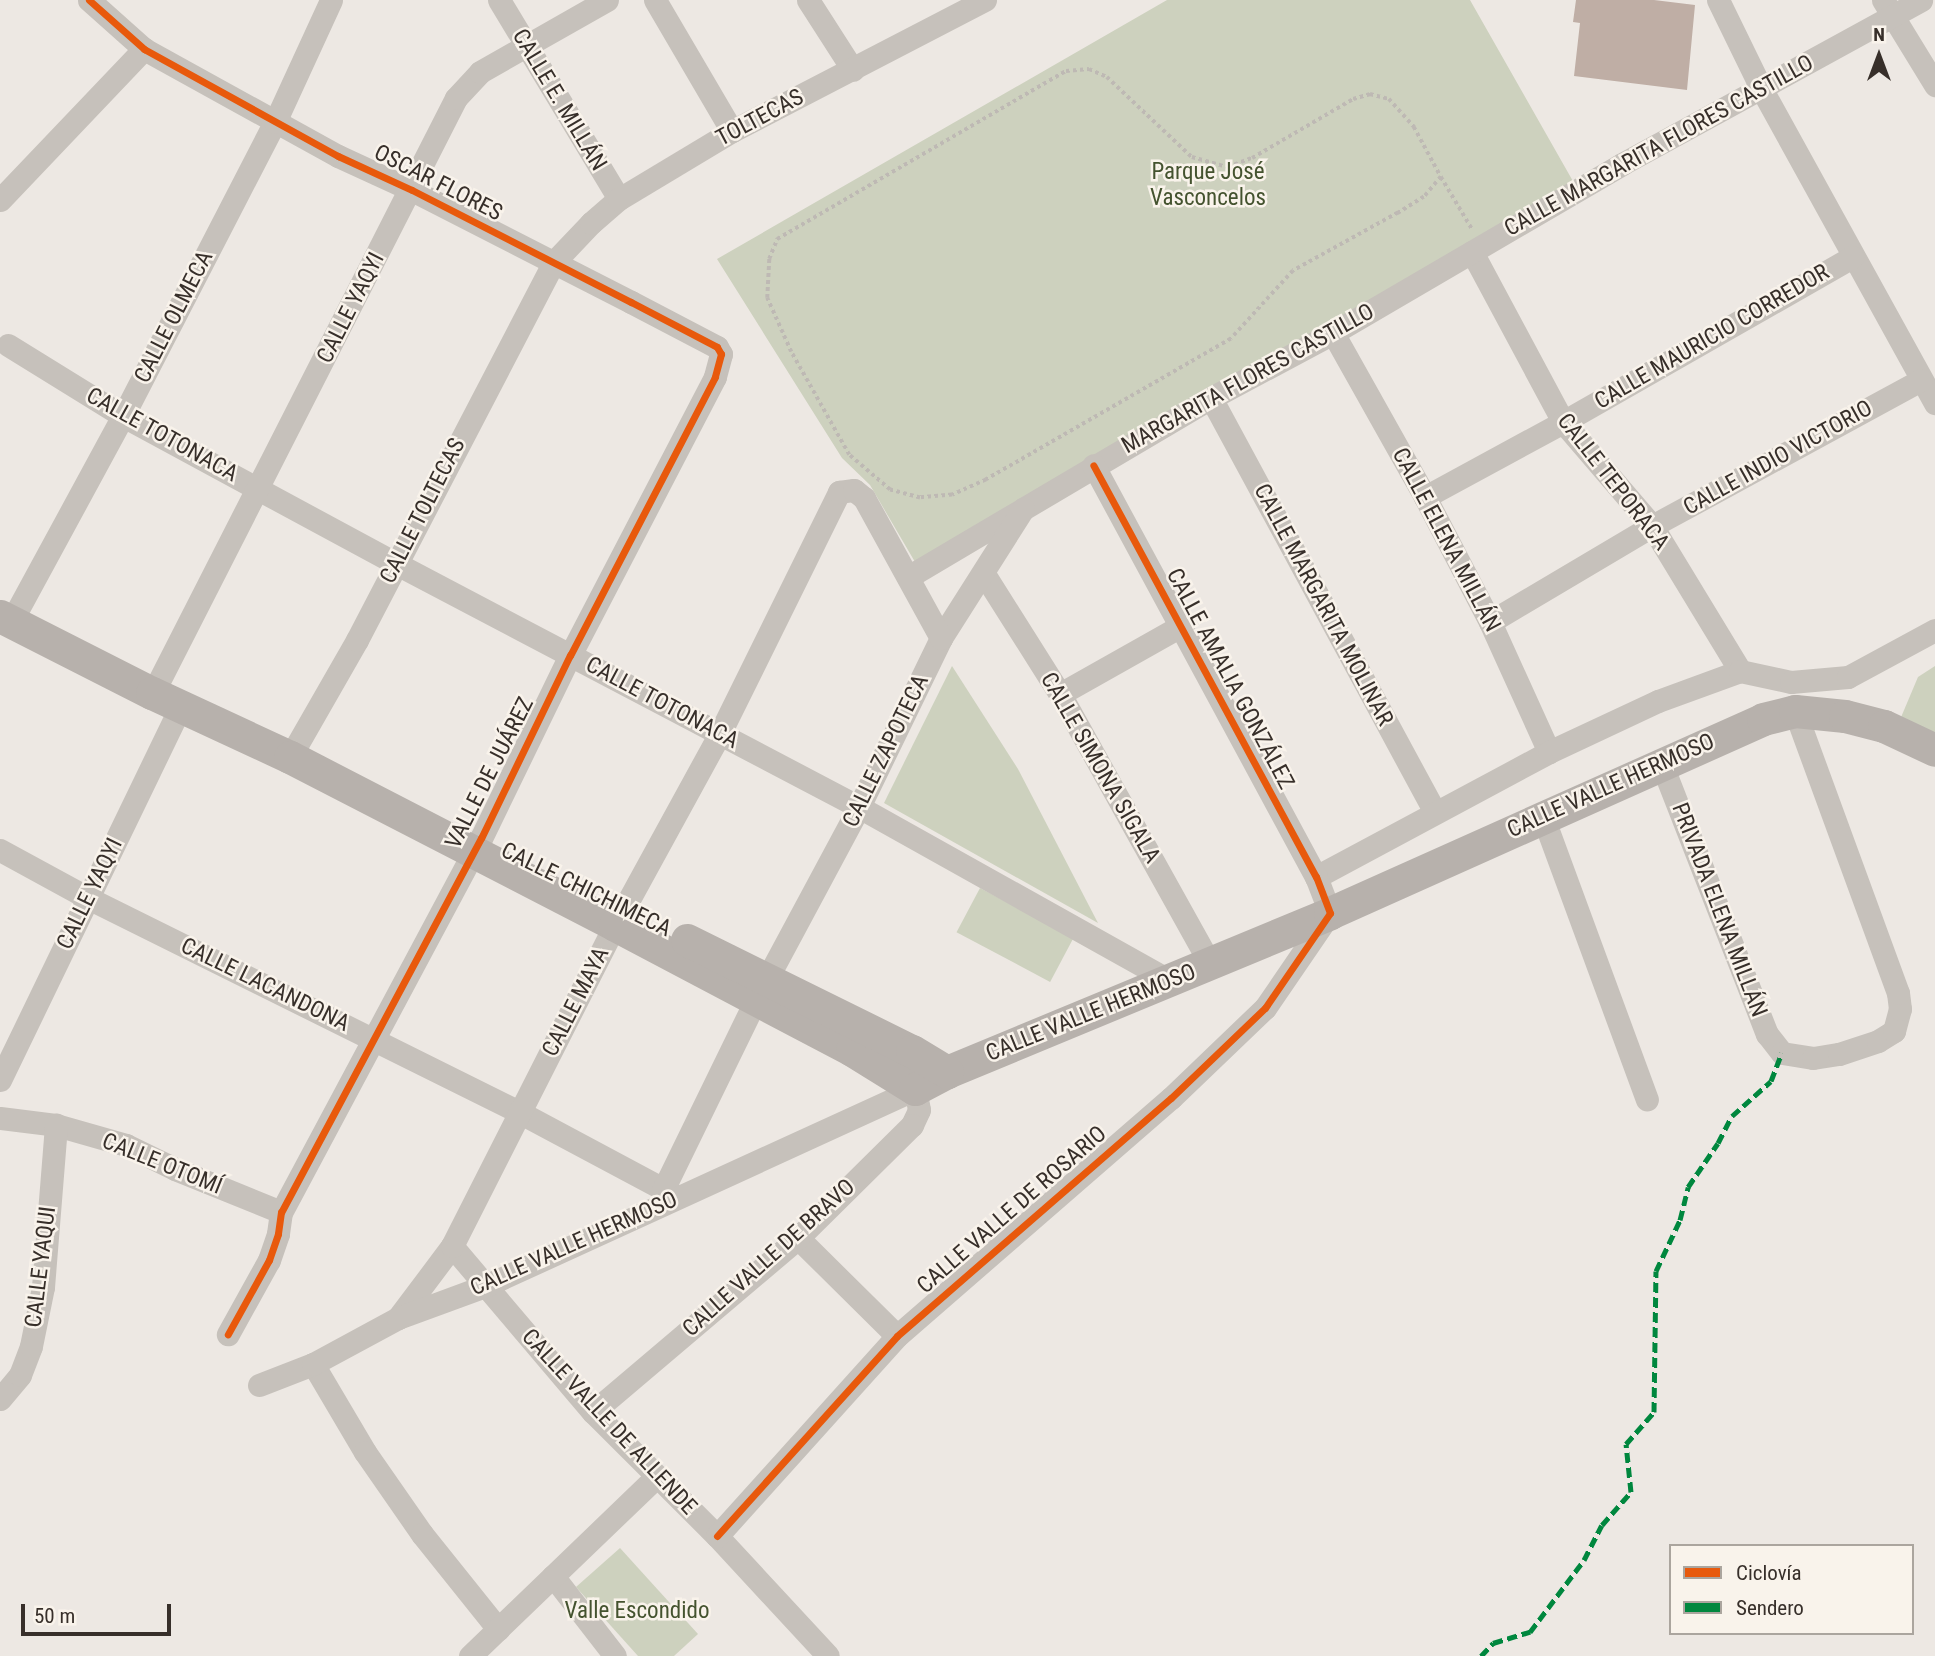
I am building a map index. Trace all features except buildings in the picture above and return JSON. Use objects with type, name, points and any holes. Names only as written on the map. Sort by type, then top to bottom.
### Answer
[{"type":"main road","name":"CALLE CHICHIMECA","points":[[8,610],[160,680],[476,846],[761,990],[912,1051],[947,1072]]},
{"type":"main road","name":"CALLE CHICHIMECA","points":[[8,610],[180,707],[295,749]]},
{"type":"main road","name":"CALLE VALLE HERMOSO","points":[[915,1089],[947,1072],[1330,913],[1763,719],[1795,711],[1835,715],[1884,726],[1935,750]]},
{"type":"main road","name":"CALLE CHICHIMECA","points":[[761,990],[915,1089]]},
{"type":"street","name":"OSCAR FLORES","points":[[89,0],[144,49],[275,122],[717,347]]},
{"type":"street","name":"CALLE OLMECA","points":[[8,610],[123,416],[275,122],[331,0]]},
{"type":"street","name":"CALLE E. MILLÁN","points":[[499,0],[619,199]]},
{"type":"street","name":"CALLE YAQYI","points":[[160,680],[466,84],[525,46],[607,0]]},
{"type":"street","points":[[655,0],[732,131]]},
{"type":"street","points":[[808,0],[853,70]]},
{"type":"street","points":[[1718,0],[1761,88],[1852,257],[1935,402]]},
{"type":"street","name":"CALLE MARGARITA FLORES CASTILLO","points":[[1477,249],[1761,88],[1888,8],[1921,0]]},
{"type":"street","name":"TOLTECAS","points":[[553,263],[591,223],[619,199],[732,131],[853,70],[973,3]]},
{"type":"street","points":[[1888,8],[1935,85]]},
{"type":"street","points":[[0,200],[144,49]]},
{"type":"street","name":"MARGARITA FLORES CASTILLO","points":[[908,577],[1093,465],[1333,333],[1477,249]]},
{"type":"street","name":"CALLE TEPORACA","points":[[1477,249],[1563,422],[1652,526],[1740,671]]},
{"type":"street","name":"CALLE MAURICIO CORREDOR","points":[[1425,497],[1563,422],[1852,257]]},
{"type":"street","name":"CALLE TOLTECAS","points":[[295,749],[553,263]]},
{"type":"street","name":"CALLE ELENA MILLÁN","points":[[1333,333],[1425,497],[1490,622],[1549,752]]},
{"type":"street","name":"CALLE TOTONACA","points":[[8,345],[123,416],[395,563],[859,807],[1169,980]]},
{"type":"street","name":"VALLE DE JUÁREZ","points":[[228,1334],[269,1260],[278,1234],[281,1212],[476,846],[570,655],[715,377],[722,361],[717,347]]},
{"type":"street","name":"CALLE INDIO VICTORIO","points":[[1490,622],[1652,526],[1921,380]]},
{"type":"street","name":"CALLE MARGARITA MOLINAR","points":[[1211,398],[1435,812]]},
{"type":"street","name":"CALLE AMALIA GONZÁLEZ","points":[[1093,465],[1316,877],[1330,913]]},
{"type":"street","name":"CALLE MAYA","points":[[398,1318],[452,1246],[620,918],[720,733],[839,492],[854,490],[864,498],[908,577]]},
{"type":"street","name":"CALLE ZAPOTECA","points":[[671,1194],[761,990],[859,807],[942,638],[1025,506]]},
{"type":"street","name":"CALLE SIMONA SIGALA","points":[[984,574],[1059,694],[1210,964]]},
{"type":"street","points":[[908,577],[942,638]]},
{"type":"street","points":[[1059,694],[1179,627]]},
{"type":"street","points":[[1316,877],[1549,752],[1658,701],[1740,671],[1791,682],[1848,677],[1935,630]]},
{"type":"street","name":"CALLE YAQYI","points":[[0,1080],[180,707]]},
{"type":"street","name":"PRIVADA ELENA MILLÁN","points":[[1662,765],[1768,1034],[1782,1053],[1826,1056],[1878,1041],[1894,1031],[1900,1009],[1898,993],[1795,711]]},
{"type":"street","points":[[1543,817],[1647,1099]]},
{"type":"street","name":"CALLE LACANDONA","points":[[0,850],[88,898],[519,1112],[671,1194]]},
{"type":"street","name":"CALLE VALLE DE ROSARIO","points":[[717,1536],[897,1336],[1171,1098],[1265,1007],[1330,913]]},
{"type":"street","name":"CALLE VALLE HERMOSO","points":[[258,1385],[313,1363],[398,1318],[485,1286],[671,1194],[915,1089]]},
{"type":"street","name":"CALLE VALLE DE BRAVO","points":[[593,1412],[798,1238],[912,1125],[919,1110],[915,1089]]},
{"type":"street","name":"CALLE OTOMÍ","points":[[0,1118],[56,1125],[126,1145],[174,1169],[281,1212]]},
{"type":"street","name":"CALLE YAQUI","points":[[0,1399],[20,1375],[31,1346],[43,1287],[56,1125]]},
{"type":"street","points":[[798,1238],[897,1336]]},
{"type":"street","name":"CALLE VALLE DE ALLENDE","points":[[452,1246],[593,1412],[717,1536],[828,1656]]},
{"type":"street","points":[[313,1363],[365,1452],[422,1534],[498,1629]]},
{"type":"street","points":[[470,1656],[656,1477]]},
{"type":"street","points":[[553,1576],[615,1656]]},
{"type":"path","points":[[1441,177],[1424,197],[1293,271],[1231,339],[986,481],[952,495],[920,498],[890,490],[849,454],[791,352],[767,298],[769,259],[777,239],[1066,71],[1089,69],[1107,77],[1192,157],[1228,167],[1252,158],[1353,99],[1370,93],[1389,99],[1414,127],[1441,177],[1477,249]]},
{"type":"green space","name":"Parque José Vasconcelos","points":[[1167,0],[1470,0],[1574,183],[915,562],[870,485],[842,458],[717,259]]},
{"type":"green space","points":[[952,666],[1018,769],[1098,923],[884,803]]},
{"type":"green space","points":[[1935,666],[1935,741],[1899,722],[1918,677]]},
{"type":"green space","points":[[980,888],[1074,938],[1050,982],[957,932]]},
{"type":"green space","name":"Valle Escondido","points":[[620,1548],[698,1634],[674,1656],[638,1656],[576,1587]]},
{"type":"marked path","points":[[1481,1656],[1493,1643],[1530,1632],[1584,1560],[1602,1525],[1631,1492],[1626,1444],[1654,1412],[1656,1271],[1680,1220],[1688,1187],[1718,1143],[1732,1116],[1771,1081],[1782,1053]]},
{"type":"cycle path","points":[[89,0],[144,49],[338,156],[412,190],[717,347],[721,354],[715,377],[570,655],[481,838],[281,1212],[278,1234],[269,1260],[228,1334]]},
{"type":"cycle path","points":[[717,1536],[897,1336],[1171,1098],[1265,1008],[1330,913],[1316,877],[1093,465]]}]
